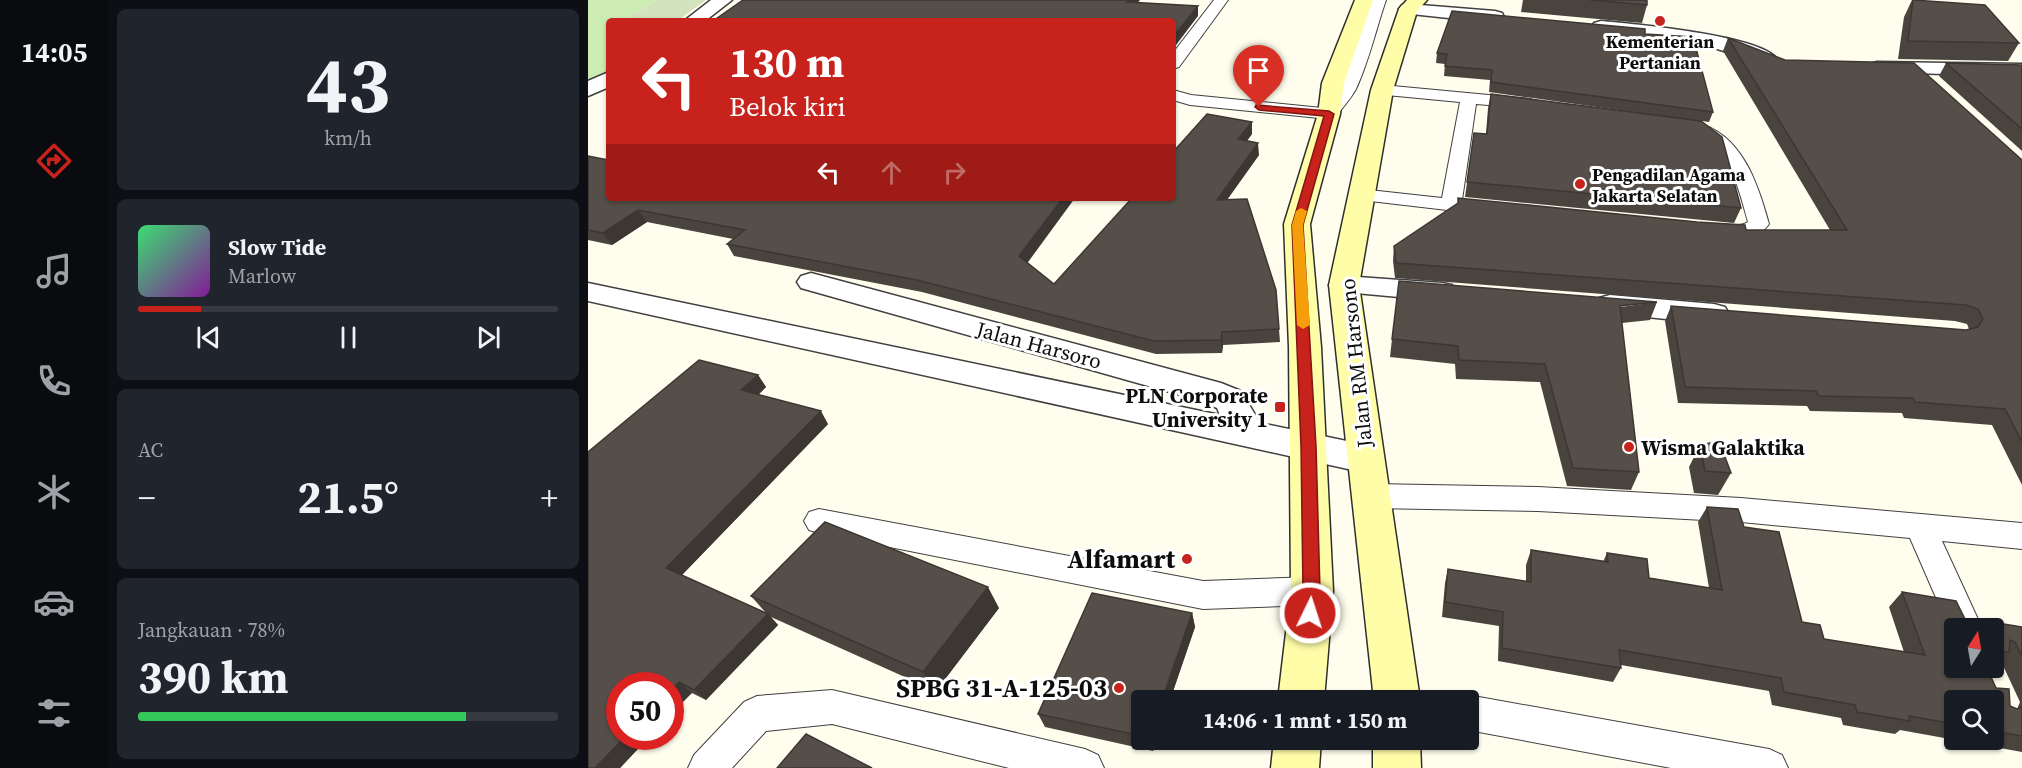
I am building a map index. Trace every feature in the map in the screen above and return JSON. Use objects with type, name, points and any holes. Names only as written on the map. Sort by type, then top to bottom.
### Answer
[{"type":"main road","points":[[1302,690],[1312,591],[1308,446],[1297,225],[1330,111],[1333,83],[1364,0]]},
{"type":"main road","name":"Jalan RM Harsono","points":[[1396,690],[1344,285],[1382,90],[1411,4]]},
{"type":"main road","points":[[1295,768],[1297,750]]},
{"type":"main road","name":"Jalan RM Harsono","points":[[1397,750],[1397,768]]},
{"type":"street","points":[[697,18],[723,0]]},
{"type":"street","points":[[1411,4],[1510,18]]},
{"type":"street","points":[[1581,25],[1699,36],[1739,47],[1780,65]]},
{"type":"street","points":[[1859,67],[2022,70]]},
{"type":"street","points":[[1915,69],[1940,92]]},
{"type":"street","points":[[588,90],[606,80]]},
{"type":"street","name":"Jalan Harsoro","points":[[811,282],[1209,391],[1229,400],[1248,433]]},
{"type":"street","points":[[1344,285],[1469,294]]},
{"type":"street","points":[[588,292],[1308,446],[1369,478]]},
{"type":"street","points":[[1587,304],[1742,316]]},
{"type":"lane","points":[[1176,60],[1221,0]]},
{"type":"lane","points":[[1176,96],[1190,100],[1330,111],[1342,99],[1349,86],[1379,0]]},
{"type":"lane","points":[[1382,90],[1539,105]]},
{"type":"lane","points":[[1451,204],[1469,97]]},
{"type":"lane","points":[[1678,125],[1702,128],[1719,137],[1748,184],[1760,224],[1748,232],[1703,229]]},
{"type":"lane","points":[[1360,195],[1514,211]]},
{"type":"lane","points":[[1369,478],[1538,499],[1741,510],[2022,536]]},
{"type":"lane","points":[[819,521],[1203,595],[1312,591]]},
{"type":"lane","points":[[1920,525],[1962,618]]},
{"type":"lane","points":[[707,768],[757,714],[832,707],[1085,768]]},
{"type":"lane","points":[[1479,714],[1769,768]]},
{"type":"green space","points":[[588,0],[657,0],[627,18],[606,18],[606,72],[588,85]]},
{"type":"green space","points":[[657,0],[706,0],[681,18],[627,18]]},
{"type":"building","points":[[743,0],[1129,0],[1127,2],[1198,6],[1176,33],[1176,18],[717,18]]},
{"type":"building","points":[[1590,0],[1647,0],[1647,5]]},
{"type":"building","points":[[1913,0],[1985,5],[2019,43],[1908,41]]},
{"type":"building","points":[[1452,11],[1645,29],[1645,34],[1693,37],[1713,112],[1491,82],[1492,70],[1445,66],[1447,54],[1437,53]]},
{"type":"building","points":[[1728,38],[1785,60],[1914,63],[2022,160],[2022,442],[2005,409],[1915,402],[1913,398],[1819,396],[1816,391],[1685,387],[1671,306],[1966,330],[1978,327],[1983,319],[1978,309],[1966,305],[1396,263],[1394,246],[1458,203],[1458,198],[1745,225],[1746,230],[1847,230]]},
{"type":"building","points":[[1946,63],[2022,65],[2022,129]]},
{"type":"building","points":[[1491,94],[1701,121],[1722,137],[1741,208],[1467,182],[1474,133],[1487,134]]},
{"type":"building","points":[[1207,114],[1252,122],[1238,139],[1258,143],[1217,200],[1247,199],[1276,290],[1279,329],[1222,332],[1221,340],[1154,341],[917,280],[727,244],[745,230],[638,210],[603,233],[588,230],[588,156],[606,159],[606,201],[1061,201],[1019,256],[1054,284],[1129,201],[1176,201],[1176,149]]},
{"type":"building","points":[[1399,281],[1657,302],[1620,306],[1639,472],[1573,468],[1545,364],[1459,360],[1458,346],[1392,339]]},
{"type":"building","points":[[699,360],[758,375],[741,390],[821,411],[666,568],[768,614],[694,690],[684,685],[684,672],[606,672],[606,750],[612,750],[595,768],[588,768],[588,452]]},
{"type":"building","points":[[1719,441],[1731,473],[1705,471],[1700,445]]},
{"type":"building","points":[[1707,507],[1738,509],[1744,527],[1779,532],[1802,622],[1820,625],[1824,639],[1925,655],[1902,592],[1956,601],[1964,618],[1944,618],[1944,678],[1992,678],[1996,688],[2009,689],[2010,706],[2017,709],[2022,707],[2022,736],[2004,733],[2004,690],[1944,690],[1944,722],[1909,716],[1910,721],[1857,712],[1855,705],[1784,692],[1781,678],[1619,650],[1621,668],[1502,648],[1503,612],[1445,602],[1448,569],[1531,582],[1531,550],[1608,562],[1607,553],[1647,559],[1649,578],[1722,590]]},
{"type":"building","points":[[825,522],[988,587],[923,672],[751,596]]},
{"type":"building","points":[[1092,593],[1192,613],[1165,690],[1131,690],[1131,734],[1038,714]]},
{"type":"building","points":[[2004,624],[2022,627],[2022,656],[2015,642],[2010,640],[2009,652],[2004,652]]},
{"type":"building","points":[[806,734],[872,768],[777,768]]},
{"type":"slow traffic","points":[[1301,211],[1297,225],[1303,325]]},
{"type":"place","name":"Kementerian Pertanian","points":[[1660,21]]},
{"type":"place","name":"Pengadilan Agama Jakarta Selatan","points":[[1580,184]]},
{"type":"place","name":"PLN Corporate University 1","points":[[1280,407]]},
{"type":"place","name":"Wisma Galaktika","points":[[1629,447]]},
{"type":"place","name":"Alfamart","points":[[1187,559]]},
{"type":"place","name":"SPBG 31-A-125-03","points":[[1119,688]]},
{"type":"route","points":[[1259,107],[1329,114],[1297,225],[1305,347],[1312,591],[1310,613]]}]
